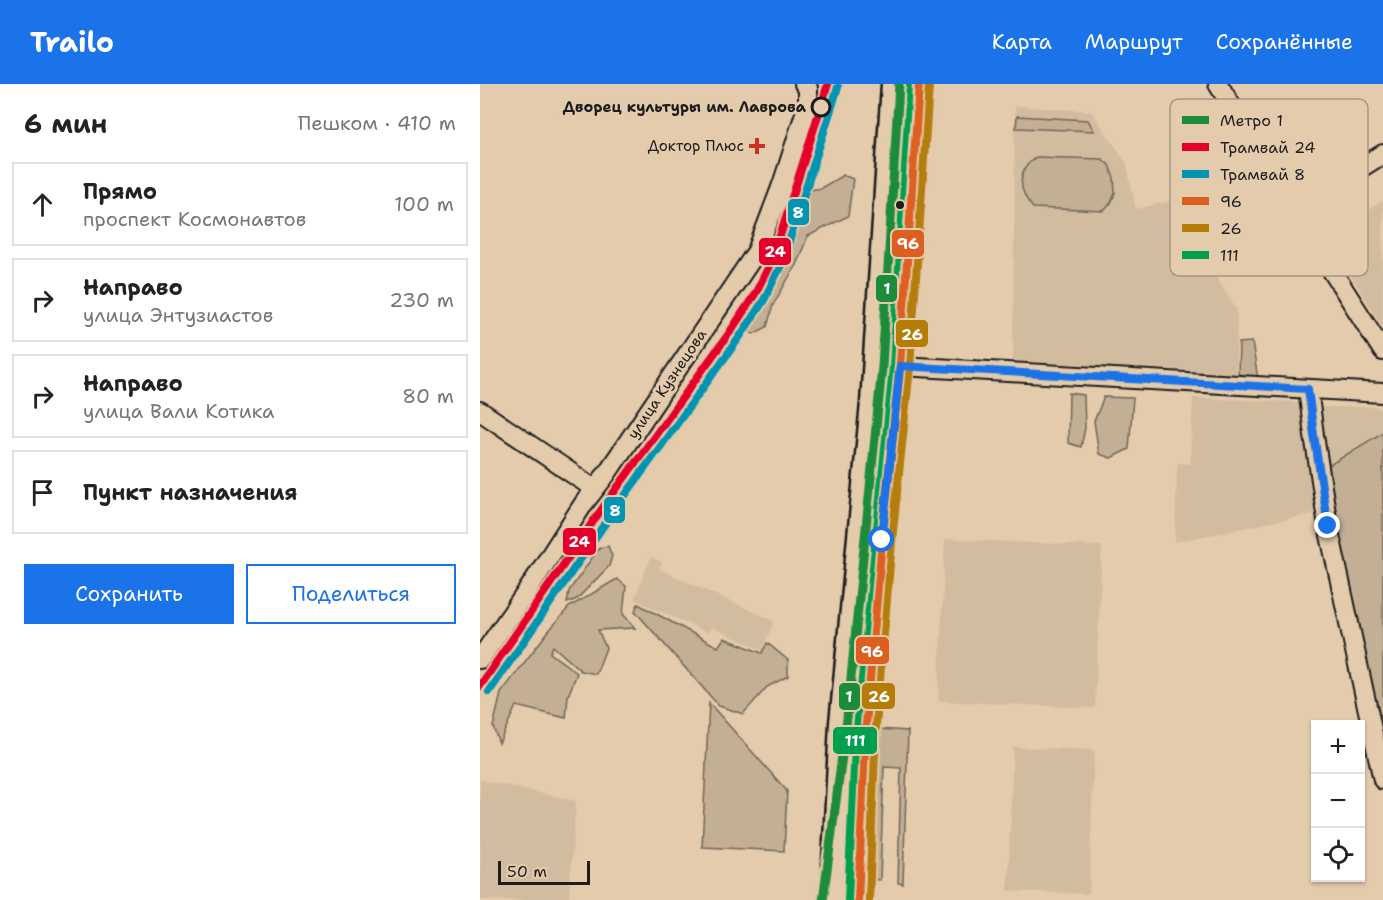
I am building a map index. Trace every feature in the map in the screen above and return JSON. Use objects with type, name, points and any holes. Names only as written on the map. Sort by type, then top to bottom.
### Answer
[{"type":"main road","points":[[832,900],[841,723],[872,403],[893,84]]},
{"type":"main road","points":[[858,900],[866,725],[900,366],[919,84]]},
{"type":"street","points":[[1218,84],[1227,99]]},
{"type":"street","name":"улица Кузнецова","points":[[480,659],[528,590],[584,502],[600,482],[757,251],[782,185],[808,104],[806,86]]},
{"type":"street","points":[[1368,163],[1383,154]]},
{"type":"street","points":[[1336,276],[1383,351]]},
{"type":"street","points":[[900,366],[1383,393]]},
{"type":"street","points":[[1308,389],[1328,526],[1383,780]]},
{"type":"street","points":[[480,411],[600,482]]},
{"type":"shaded area","points":[[1015,106],[1091,111],[1126,162],[1136,209],[1170,201],[1170,276],[1216,276],[1237,310],[1236,374],[1013,361]]},
{"type":"shaded area","points":[[1017,116],[1088,120],[1094,131],[1016,128]]},
{"type":"shaded area","points":[[1036,157],[1102,159],[1109,165],[1114,178],[1115,193],[1111,203],[1104,211],[1033,208],[1024,194],[1021,181],[1025,168]]},
{"type":"shaded area","points":[[843,175],[853,179],[848,216],[808,236],[796,265],[773,305],[767,327],[753,334],[736,322],[767,271],[794,193],[821,188]]},
{"type":"shaded area","points":[[1383,201],[1383,328],[1351,276],[1368,276],[1368,210]]},
{"type":"shaded area","points":[[1252,342],[1258,379],[1238,374],[1239,343]]},
{"type":"shaded area","points":[[1069,393],[1084,395],[1085,428],[1081,447],[1068,443]]},
{"type":"shaded area","points":[[1104,397],[1133,398],[1129,449],[1111,458],[1099,454],[1094,421]]},
{"type":"shaded area","points":[[1193,398],[1299,402],[1317,513],[1175,542],[1177,463],[1190,464]]},
{"type":"shaded area","points":[[1315,407],[1378,407],[1383,413],[1383,433],[1323,469]]},
{"type":"shaded area","points":[[1383,432],[1383,753],[1323,469]]},
{"type":"shaded area","points":[[597,528],[601,532],[594,545],[523,645],[518,645],[522,629]]},
{"type":"shaded area","points":[[945,539],[1102,546],[1095,708],[938,701]]},
{"type":"shaded area","points":[[608,546],[612,556],[609,566],[577,599],[567,603],[569,591],[599,548]]},
{"type":"shaded area","points":[[651,557],[662,562],[659,569],[774,621],[762,650],[711,627],[708,633],[634,599]]},
{"type":"shaded area","points":[[617,579],[626,586],[623,614],[635,628],[598,630],[606,648],[596,674],[581,671],[553,646],[550,653],[577,673],[568,696],[566,718],[516,706],[499,743],[493,727],[501,693],[569,607]]},
{"type":"shaded area","points":[[638,604],[718,647],[724,638],[762,653],[767,643],[788,660],[788,676],[767,687],[743,714],[719,706],[635,611]]},
{"type":"shaded area","points":[[709,703],[787,791],[784,851],[702,847]]},
{"type":"shaded area","points":[[878,729],[908,731],[903,884],[898,883],[901,768],[884,767],[880,880],[872,879]]},
{"type":"shaded area","points":[[1013,747],[1094,750],[1089,894],[1008,891]]},
{"type":"shaded area","points":[[480,780],[576,801],[569,900],[480,900]]},
{"type":"metro line","name":"1","points":[[823,900],[847,718],[882,367],[899,84]]},
{"type":"tram line","name":"24","points":[[480,686],[599,513],[755,294],[773,258],[828,84]]},
{"type":"tram line","name":"8","points":[[489,692],[608,519],[764,300],[783,261],[838,87]]},
{"type":"transit line","name":"111","points":[[848,900],[856,724],[890,365],[908,84]]},
{"type":"transit line","name":"96","points":[[858,900],[866,725],[900,366],[919,84]]},
{"type":"transit line","name":"26","points":[[869,900],[876,726],[910,367],[929,85]]},
{"type":"place","name":"Дворец культуры им. Лаврова","points":[[821,107]]},
{"type":"place","name":"Доктор Плюс","points":[[757,146]]},
{"type":"route","points":[[882,540],[900,366],[1308,389],[1328,526]]}]
